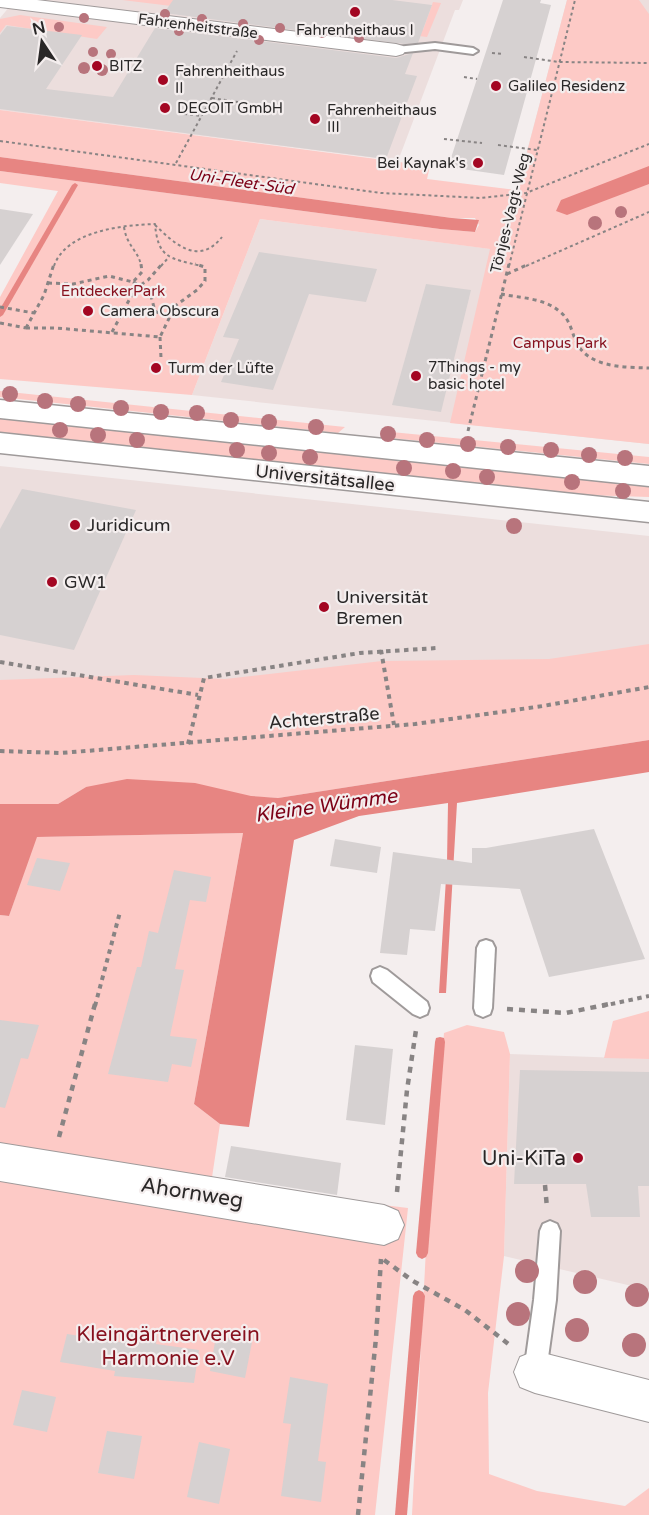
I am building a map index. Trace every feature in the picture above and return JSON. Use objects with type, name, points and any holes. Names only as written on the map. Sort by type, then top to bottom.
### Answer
[{"type":"main road","name":"Universitätsallee","points":[[0,409],[649,476]]},
{"type":"main road","name":"Universitätsallee","points":[[0,443],[649,513]]},
{"type":"street","name":"Fahrenheitstraße","points":[[0,1],[396,50]]},
{"type":"street","name":"Ahornweg","points":[[0,1162],[50,1170],[382,1241]]},
{"type":"street","points":[[536,1372],[649,1401]]},
{"type":"lane","points":[[396,50],[435,46],[473,51]]},
{"type":"lane","points":[[483,1008],[486,948]]},
{"type":"lane","points":[[380,976],[420,1008]]},
{"type":"lane","points":[[536,1372],[545,1300],[550,1231]]},
{"type":"path","name":"Tönjes-Vagt-Weg","points":[[467,432],[574,0]]},
{"type":"path","points":[[176,164],[248,32]]},
{"type":"path","points":[[524,57],[559,62],[649,63]]},
{"type":"path","points":[[207,71],[252,74]]},
{"type":"path","points":[[464,77],[477,79]]},
{"type":"path","points":[[507,83],[552,89]]},
{"type":"path","points":[[212,98],[238,102]]},
{"type":"path","points":[[184,114],[202,116]]},
{"type":"path","points":[[444,139],[482,143]]},
{"type":"path","points":[[0,141],[381,193],[481,198],[526,194],[649,144]]},
{"type":"path","points":[[498,145],[537,150]]},
{"type":"path","points":[[506,274],[649,212]]},
{"type":"path","points":[[26,328],[47,284],[58,254],[78,238],[124,227],[155,224]]},
{"type":"path","points":[[155,224],[175,244],[194,250],[207,249],[219,243],[222,237]]},
{"type":"path","points":[[155,224],[156,241],[169,257],[173,260],[205,267],[207,276],[204,284],[173,308],[160,338],[161,358]]},
{"type":"path","points":[[124,227],[126,241],[140,260],[142,272],[133,282]]},
{"type":"path","points":[[112,333],[135,289],[148,280],[169,257]]},
{"type":"path","points":[[47,284],[73,284],[109,276],[133,282],[147,289],[155,311],[168,318]]},
{"type":"path","points":[[501,294],[540,302],[558,309],[567,317],[579,349],[592,359],[649,368]]},
{"type":"path","points":[[0,307],[34,313]]},
{"type":"path","points":[[2,324],[26,328],[160,338]]},
{"type":"path","points":[[188,744],[198,695],[204,678],[381,650],[437,648]]},
{"type":"path","points":[[381,650],[394,725]]},
{"type":"path","points":[[0,662],[198,695]]},
{"type":"path","name":"Achterstraße","points":[[0,751],[61,753],[394,725],[543,705],[649,687]]},
{"type":"path","points":[[50,1170],[120,912]]},
{"type":"path","points":[[483,1008],[566,1013],[649,996]]},
{"type":"path","points":[[382,1241],[421,1287],[455,1302],[483,1321],[490,1330],[500,1334],[536,1372]]},
{"type":"shaded area","name":"BITZ","points":[[15,0],[463,0],[459,10],[455,10],[398,161],[0,110],[0,18]]},
{"type":"shaded area","points":[[567,0],[649,0],[649,444],[192,395],[260,219],[491,249],[517,189]]},
{"type":"shaded area","name":"Universität Bremen","points":[[0,466],[649,536],[649,678],[0,735]]},
{"type":"shaded area","name":"Uni-KiTa","points":[[510,1054],[649,1059],[649,1290],[504,1256]]},
{"type":"green space","points":[[122,0],[176,0],[423,30],[433,2],[441,3],[427,37]]},
{"type":"green space","points":[[567,0],[639,0],[649,14],[649,444],[450,423],[490,249],[260,219],[192,395],[0,379],[0,297],[58,191],[0,183],[0,171],[440,229],[475,232],[479,225],[475,218],[452,218],[0,157],[0,110],[430,166],[427,179],[517,190]]},
{"type":"green space","points":[[20,15],[107,27],[97,39],[6,25],[0,33],[0,19]]},
{"type":"green space","points":[[0,391],[345,427],[338,433],[0,397]]},
{"type":"green space","points":[[0,416],[649,484],[649,497],[583,495],[0,434]]},
{"type":"green space","points":[[381,431],[649,457],[649,464],[391,438]]},
{"type":"green space","points":[[649,644],[649,740],[278,798],[86,787],[58,804],[0,804],[0,680],[134,675],[225,679],[382,661],[549,659]]},
{"type":"green space","name":"Kleingärtnerverein Harmonie e.V","points":[[243,833],[194,1104],[220,1124],[211,1184],[408,1208],[375,1515],[0,1515],[0,915],[9,916],[36,837]]},
{"type":"green space","points":[[649,1011],[649,1059],[604,1058],[613,1021]]},
{"type":"green space","points":[[467,1025],[504,1032],[510,1054],[504,1256],[488,1393],[489,1474],[537,1491],[625,1506],[649,1488],[649,1515],[412,1515],[426,1249],[444,1033]]},
{"type":"water","points":[[0,157],[479,220],[475,232],[440,229],[0,171]]},
{"type":"water","points":[[649,166],[649,184],[567,215],[556,211],[561,200]]},
{"type":"water","name":"Kleine Wümme","points":[[649,740],[649,772],[457,803],[446,993],[439,993],[448,803],[359,816],[294,840],[249,1127],[220,1124],[194,1104],[243,833],[37,837],[9,916],[0,915],[0,804],[58,804],[86,787],[127,779],[195,783],[251,796],[278,798]]},
{"type":"building","points":[[173,0],[392,0],[432,5],[418,43],[404,44],[164,13]]},
{"type":"building","name":"Galileo Residenz","points":[[503,0],[541,0],[540,3],[551,5],[504,175],[448,167]]},
{"type":"building","points":[[7,26],[82,35],[46,89],[113,97],[155,28],[396,58],[413,53],[405,74],[417,76],[386,159],[0,109],[0,35]]},
{"type":"building","points":[[0,209],[33,214],[0,265]]},
{"type":"building","points":[[259,252],[377,269],[366,302],[309,294],[273,390],[221,382],[239,339],[223,337]]},
{"type":"building","points":[[426,284],[471,290],[441,412],[392,405]]},
{"type":"building","name":"GW1","points":[[22,489],[136,510],[74,650],[0,635],[0,529]]},
{"type":"building","points":[[594,829],[645,959],[549,977],[520,889],[441,884],[435,931],[410,929],[407,955],[380,953],[393,852],[472,863],[472,848],[486,848]]},
{"type":"building","points":[[335,839],[381,847],[377,873],[330,866]]},
{"type":"building","points":[[37,858],[70,863],[60,891],[27,885]]},
{"type":"building","points":[[174,870],[211,877],[206,902],[190,900],[175,969],[184,970],[170,1036],[197,1039],[191,1067],[172,1064],[168,1082],[108,1074],[137,967],[141,967],[149,931],[158,933]]},
{"type":"building","points":[[0,1020],[39,1025],[28,1059],[21,1058],[5,1108],[0,1107]]},
{"type":"building","points":[[355,1045],[393,1049],[385,1125],[346,1120]]},
{"type":"building","points":[[520,1070],[649,1072],[649,1186],[638,1186],[640,1217],[591,1217],[586,1184],[514,1184]]},
{"type":"building","points":[[231,1146],[341,1163],[337,1195],[225,1177]]},
{"type":"building","points":[[122,1331],[157,1336],[156,1344],[199,1350],[194,1383],[114,1376],[115,1371],[60,1362],[67,1334],[120,1342]]},
{"type":"building","points":[[216,1336],[252,1342],[245,1378],[210,1371]]},
{"type":"building","points":[[290,1377],[328,1384],[318,1461],[326,1462],[321,1502],[281,1496],[291,1424],[283,1423]]},
{"type":"building","points":[[22,1390],[56,1397],[47,1432],[13,1425]]},
{"type":"building","points":[[107,1431],[142,1436],[134,1479],[98,1473]]},
{"type":"building","points":[[199,1442],[230,1449],[219,1504],[187,1497]]},
{"type":"waterway","points":[[0,315],[75,185]]},
{"type":"waterway","points":[[422,1253],[440,1042]]},
{"type":"waterway","points":[[401,1515],[419,1296]]},
{"type":"place","name":"Fahrenheithaus I","points":[[355,12]]},
{"type":"place","name":"BITZ","points":[[97,66]]},
{"type":"place","name":"Fahrenheithaus II","points":[[163,80]]},
{"type":"place","name":"Galileo Residenz","points":[[496,86]]},
{"type":"place","name":"DECOIT GmbH","points":[[165,108]]},
{"type":"place","name":"Fahrenheithaus III","points":[[315,119]]},
{"type":"place","name":"Bei Kaynak's","points":[[478,163]]},
{"type":"place","name":"Camera Obscura","points":[[88,311]]},
{"type":"place","name":"Turm der Lüfte","points":[[156,368]]},
{"type":"place","name":"7Things - my basic hotel","points":[[416,376]]},
{"type":"place","name":"Juridicum","points":[[75,525]]},
{"type":"place","name":"GW1","points":[[52,582]]},
{"type":"place","name":"Universität Bremen","points":[[324,607]]},
{"type":"place","name":"Uni-KiTa","points":[[578,1158]]},
{"type":"water label","name":"Uni-Fleet-Süd","points":[[241,182]]},
{"type":"park label","name":"EntdeckerPark","points":[[113,291]]},
{"type":"park label","name":"Campus Park","points":[[560,343]]}]
